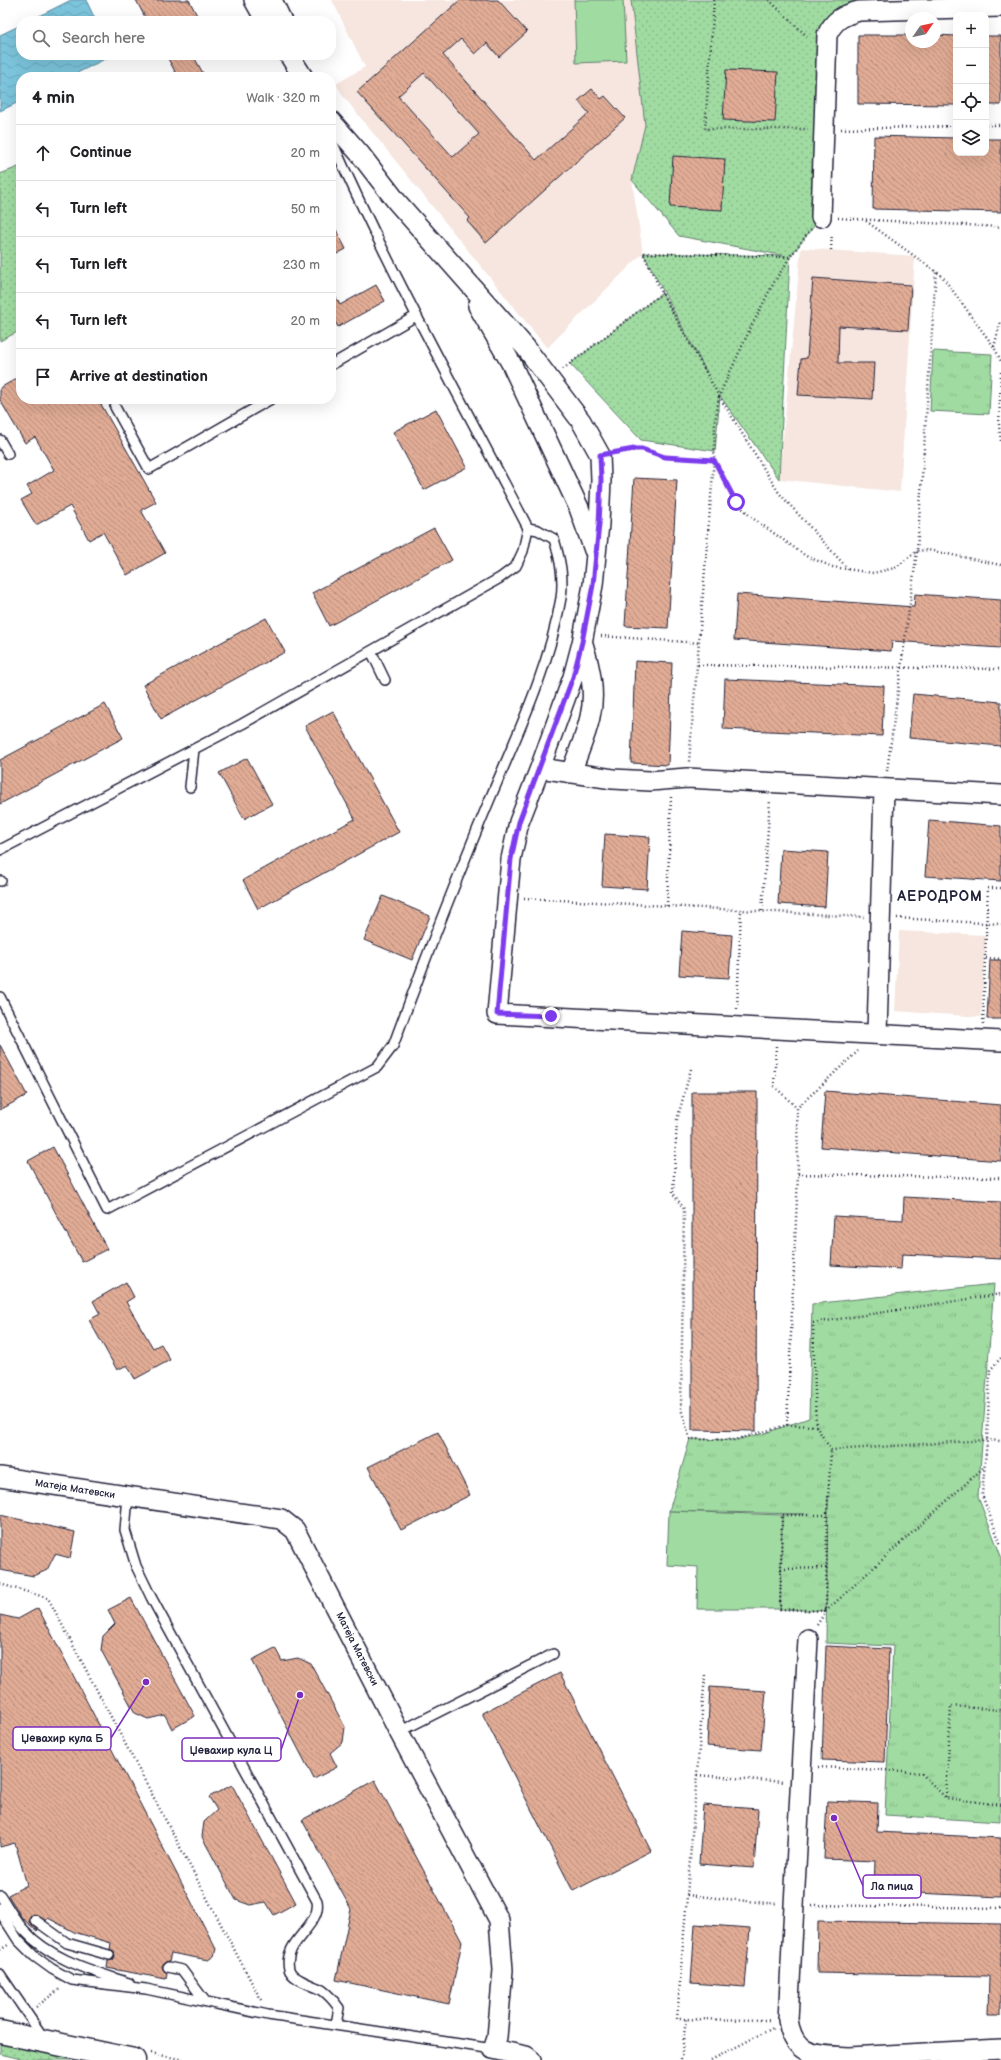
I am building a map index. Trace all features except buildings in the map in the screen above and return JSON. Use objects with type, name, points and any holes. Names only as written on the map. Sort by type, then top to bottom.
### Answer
[{"type":"street","points":[[254,0],[263,16]]},
{"type":"street","points":[[272,0],[280,16]]},
{"type":"street","points":[[827,217],[824,129],[827,35],[831,26],[838,19],[848,14],[902,5],[1001,7]]},
{"type":"street","points":[[336,127],[360,154],[396,202],[526,348],[581,421],[600,455],[600,510],[593,585],[583,639],[573,677],[519,822],[511,859],[497,1014],[992,1040]]},
{"type":"street","points":[[457,269],[511,363],[579,508],[595,554]]},
{"type":"street","points":[[571,773],[590,717],[592,687],[589,663],[583,639]]},
{"type":"street","points":[[540,768],[613,779],[679,779],[772,782],[884,790],[1001,795]]},
{"type":"street","points":[[878,1033],[884,790]]},
{"type":"street","name":"Матеја Матевски","points":[[0,1477],[281,1519],[296,1530],[398,1732],[499,1920],[503,1970],[496,2038],[493,2048]]},
{"type":"street","points":[[808,1639],[788,2020],[793,2038],[804,2050],[815,2055],[849,2058],[1001,2049]]},
{"type":"street","points":[[0,2032],[134,2060]]},
{"type":"street","points":[[493,2048],[526,2056],[532,2060]]},
{"type":"lane","points":[[0,850],[194,749],[500,578],[516,566],[523,551],[528,528],[416,316],[365,215],[336,150]]},
{"type":"lane","points":[[336,362],[416,316]]},
{"type":"lane","points":[[115,406],[149,469],[263,404]]},
{"type":"lane","points":[[0,440],[8,454]]},
{"type":"lane","points":[[0,997],[107,1210],[377,1067],[393,1046],[486,808],[528,707],[552,636],[561,597],[562,566],[554,539],[538,530],[528,528]]},
{"type":"lane","points":[[371,651],[385,680]]},
{"type":"lane","points":[[190,787],[194,749]]},
{"type":"lane","points":[[128,1497],[125,1530],[136,1566],[151,1597],[317,1901],[318,1909],[298,1939],[287,1961],[290,1972],[332,1998],[339,2008],[336,2024]]},
{"type":"lane","points":[[398,1732],[554,1654]]},
{"type":"lane","points":[[0,1896],[24,1931],[49,1951],[81,1966],[146,1989]]},
{"type":"lane","points":[[0,1908],[2,1915],[18,1940],[46,1965],[72,1980],[146,1989],[268,2015],[493,2048]]},
{"type":"lane","points":[[35,1920],[67,1943],[109,1955]]},
{"type":"lane","points":[[168,1967],[182,1970],[205,2001]]},
{"type":"lane","points":[[0,1974],[46,2042]]},
{"type":"path","points":[[714,0],[704,129],[824,129],[953,126]]},
{"type":"path","points":[[768,0],[826,53]]},
{"type":"path","points":[[989,125],[1001,125]]},
{"type":"path","points":[[827,217],[866,221],[1001,227]]},
{"type":"path","points":[[827,217],[831,250]]},
{"type":"path","points":[[667,906],[679,779],[698,665],[714,460],[715,422],[719,396],[750,329],[790,257],[827,217]]},
{"type":"path","points":[[866,221],[942,276],[994,347],[1001,361]]},
{"type":"path","points":[[790,257],[643,253],[662,293],[719,396],[779,493],[849,570]]},
{"type":"path","points":[[884,790],[917,551],[936,272]]},
{"type":"path","points":[[550,379],[662,293]]},
{"type":"path","points":[[994,347],[1001,320]]},
{"type":"path","points":[[1001,372],[999,426],[1001,442]]},
{"type":"path","points":[[600,455],[642,449],[665,457],[714,460]]},
{"type":"path","points":[[714,460],[736,502],[751,517],[806,556],[833,568],[873,573],[895,568],[917,551],[928,550],[1001,565]]},
{"type":"path","points":[[583,639],[700,643]]},
{"type":"path","points":[[698,665],[1001,669]]},
{"type":"path","points":[[762,911],[772,782]]},
{"type":"path","points":[[992,1040],[985,958],[988,888],[1001,888]]},
{"type":"path","points":[[507,897],[1001,924]]},
{"type":"path","points":[[736,1026],[741,910]]},
{"type":"path","points":[[985,958],[1001,959]]},
{"type":"path","points":[[777,1028],[774,1086],[797,1108],[798,1174],[787,1425]]},
{"type":"path","points":[[797,1108],[878,1033]]},
{"type":"path","points":[[691,1069],[677,1120],[673,1193],[684,1210],[681,1409],[690,1439],[735,1440],[787,1425],[816,1426]]},
{"type":"path","points":[[798,1174],[1001,1178]]},
{"type":"path","points":[[826,1611],[827,1515],[831,1450],[816,1426],[813,1323],[1001,1294]]},
{"type":"path","points":[[1001,1358],[990,1370],[987,1440],[982,1495],[1001,1545]]},
{"type":"path","points":[[831,1450],[987,1440],[1001,1441]]},
{"type":"path","points":[[808,1639],[826,1611],[984,1467]]},
{"type":"path","points":[[826,1611],[780,1609],[782,1515],[827,1515]]},
{"type":"path","points":[[781,1569],[826,1568]]},
{"type":"path","points":[[0,1584],[48,1598],[268,2015]]},
{"type":"path","points":[[705,1675],[677,2019],[788,2020]]},
{"type":"path","points":[[946,1798],[951,1706],[1001,1710]]},
{"type":"path","points":[[697,1775],[801,1775],[903,1771],[921,1773],[946,1798],[1001,1805]]},
{"type":"path","points":[[687,1895],[794,1905],[1001,1908]]},
{"type":"path","points":[[27,2014],[72,1980]]},
{"type":"path","points":[[681,2060],[686,2019]]},
{"type":"path","points":[[712,2060],[788,2020]]},
{"type":"shaded area","points":[[332,0],[631,0],[645,125],[632,180],[643,253],[547,348],[343,96],[336,84],[365,67]]},
{"type":"shaded area","points":[[801,248],[915,256],[900,492],[779,479]]},
{"type":"shaded area","points":[[899,931],[986,935],[981,1017],[895,1011]]},
{"type":"green space","points":[[574,0],[623,0],[626,61],[576,63]]},
{"type":"green space","points":[[631,0],[902,0],[902,10],[838,19],[821,217],[790,257],[779,479],[720,396],[715,451],[641,440],[570,364],[662,293],[707,373],[643,253],[786,256],[679,236],[632,180],[645,125]]},
{"type":"green space","points":[[16,168],[16,333],[0,341],[0,174]]},
{"type":"green space","points":[[933,351],[992,354],[989,414],[930,411]]},
{"type":"green space","points":[[994,1284],[978,1497],[1001,1556],[1000,1822],[885,1815],[893,1646],[826,1643],[828,1495],[826,1611],[780,1609],[782,1515],[805,1514],[669,1511],[690,1439],[735,1440],[765,1433],[809,1418],[812,1304]]},
{"type":"green space","points":[[669,1511],[782,1515],[780,1609],[697,1609],[698,1567],[667,1565]]},
{"type":"green space","points":[[0,2042],[84,2060],[26,2060],[0,2054]]},
{"type":"water","points":[[71,0],[86,0],[94,16],[39,16]]},
{"type":"water","points":[[16,27],[16,60],[103,60],[79,72],[16,72],[16,103],[0,111],[0,35]]},
{"type":"place","name":"Џевахир кула Б","points":[[146,1682]]},
{"type":"place","name":"Џевахир кула Ц","points":[[300,1695]]},
{"type":"place","name":"Ла пица","points":[[834,1818]]},
{"type":"district","name":"АЕРОДРОМ","points":[[940,896]]},
{"type":"route","points":[[551,1016],[497,1014],[511,859],[519,822],[540,768],[547,743],[573,677],[582,642],[586,614],[593,585],[599,524],[602,464],[600,455],[642,449],[665,457],[714,460],[736,502]]}]
